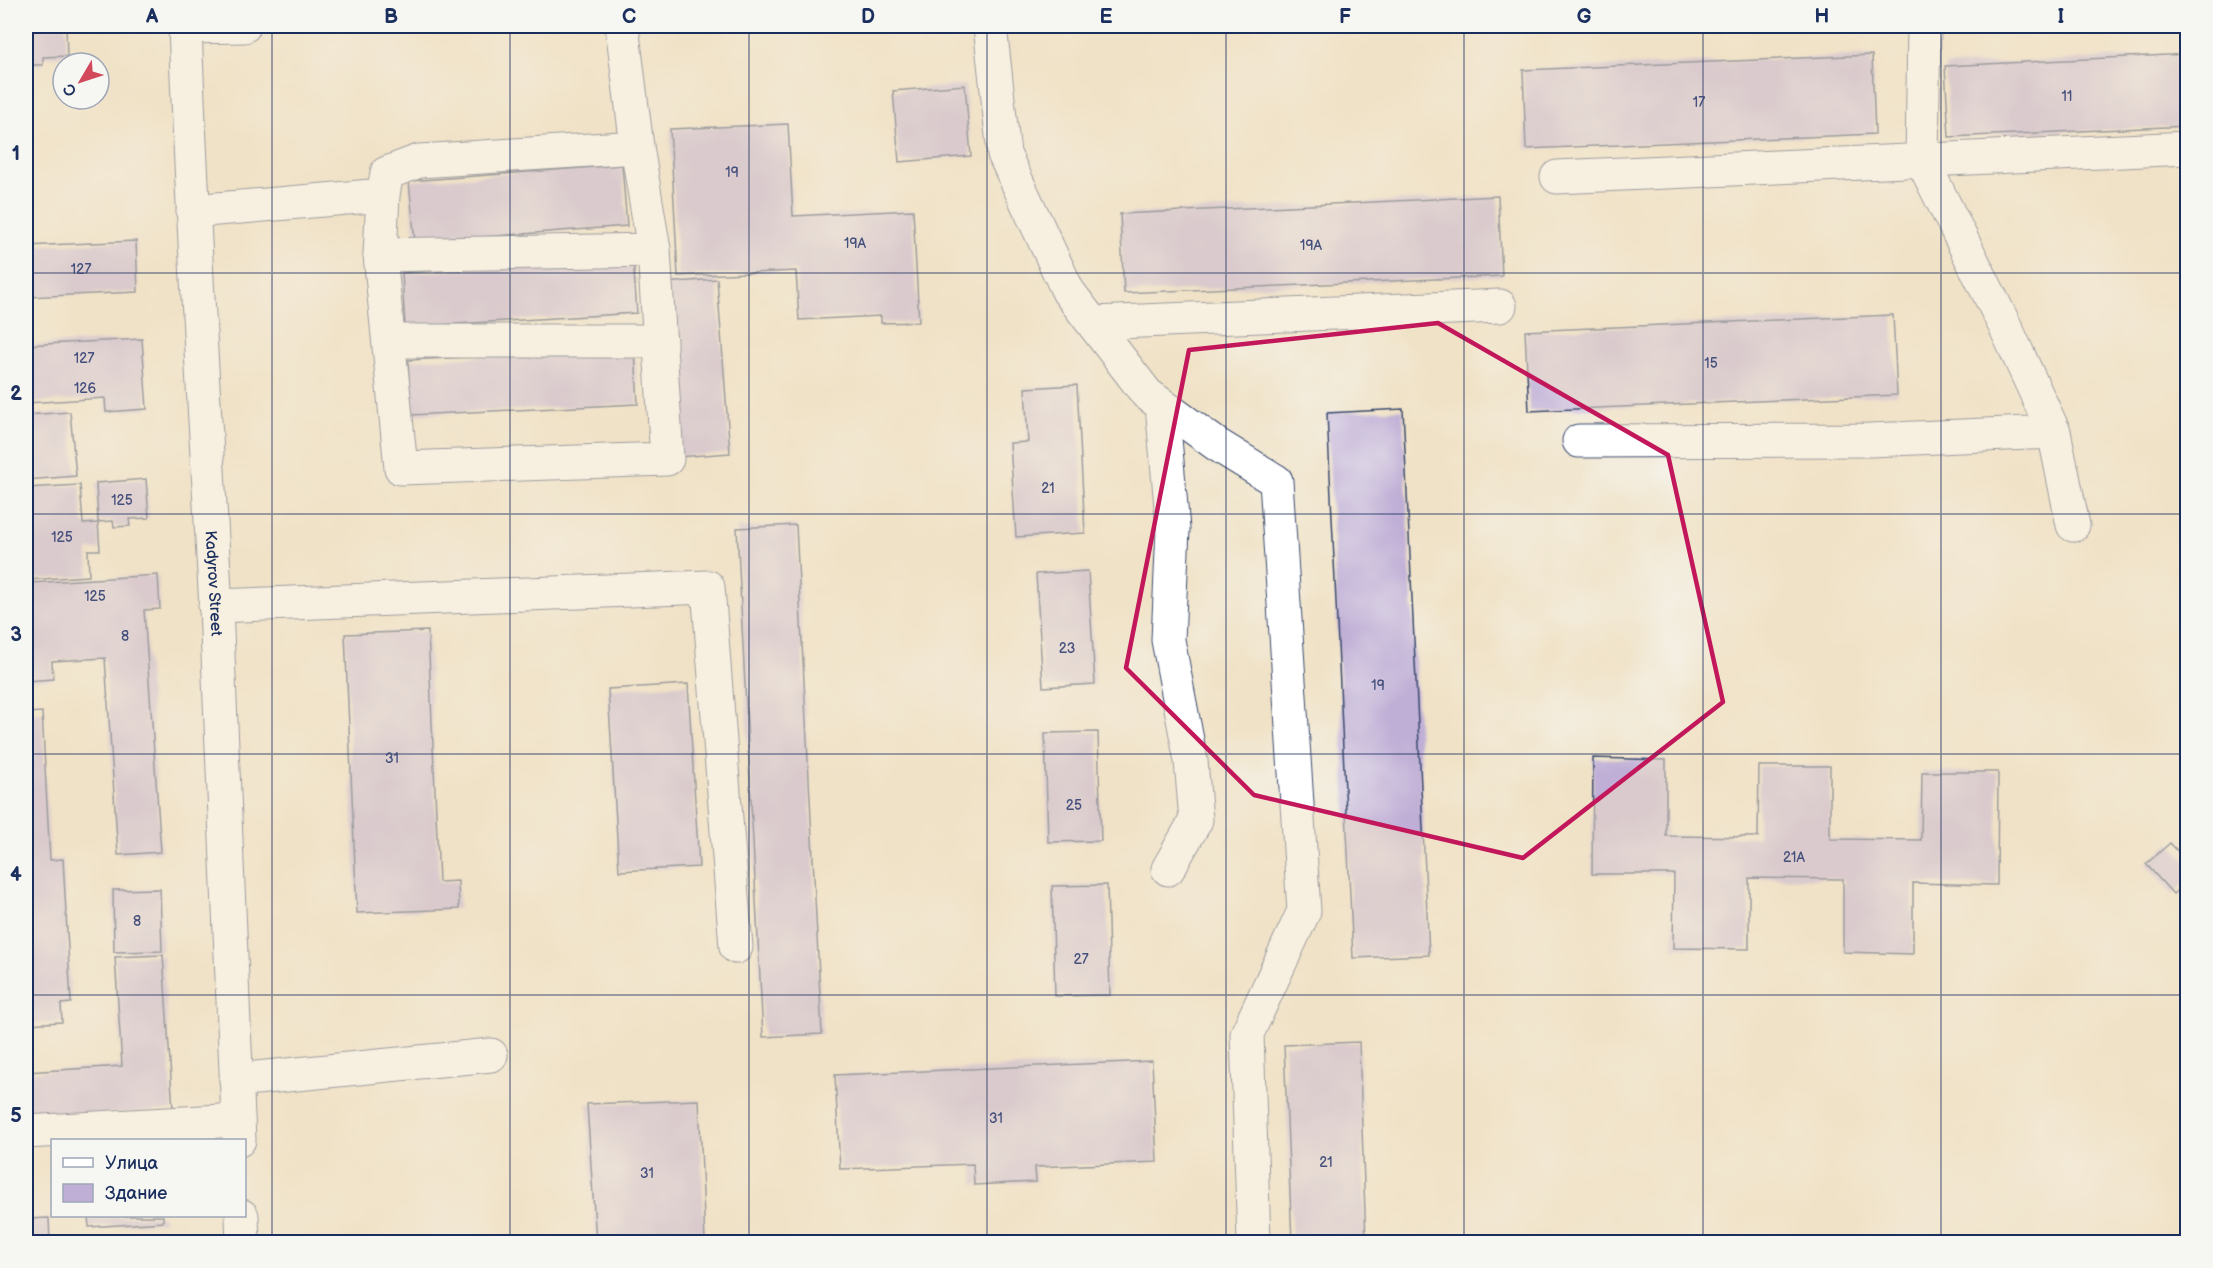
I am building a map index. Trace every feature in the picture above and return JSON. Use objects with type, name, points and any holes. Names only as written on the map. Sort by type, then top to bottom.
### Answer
[{"type":"street","points":[[185,26],[244,26]]},
{"type":"street","name":"Kadyrov Street","points":[[185,26],[227,838],[238,1130]]},
{"type":"street","points":[[622,26],[637,147],[654,250],[667,459],[401,468],[380,255],[383,195],[387,173],[419,161],[637,147]]},
{"type":"street","points":[[990,26],[1004,154],[1068,291],[1147,394],[1216,444],[1276,481],[1304,910],[1247,1034],[1254,1242]]},
{"type":"street","points":[[1924,26],[1922,160],[2006,326],[2054,432],[2073,525]]},
{"type":"street","points":[[1557,177],[2187,148]]},
{"type":"street","points":[[193,212],[383,195]]},
{"type":"street","points":[[380,255],[654,250]]},
{"type":"street","points":[[1094,323],[1500,306]]},
{"type":"street","points":[[389,341],[660,341]]},
{"type":"street","points":[[1162,405],[1173,529],[1168,640],[1191,761],[1196,820],[1168,869]]},
{"type":"street","points":[[1579,441],[1870,440],[2054,432]]},
{"type":"street","points":[[215,606],[708,587],[736,947]]},
{"type":"street","points":[[236,1080],[491,1055]]},
{"type":"street","points":[[26,1132],[238,1130]]},
{"type":"street","points":[[242,1217],[243,1242]]},
{"type":"highlighted area","points":[[1438,323],[1668,455],[1723,702],[1523,858],[1254,795],[1126,668],[1189,350]]},
{"type":"building","points":[[26,26],[66,26],[67,51],[51,51],[51,57],[43,57],[43,65],[26,65]]},
{"type":"building","points":[[2188,54],[2188,126],[1949,137],[1945,66]]},
{"type":"building","points":[[1872,55],[1875,134],[1526,149],[1523,70]]},
{"type":"building","points":[[965,85],[971,156],[899,162],[893,91]]},
{"type":"building","points":[[788,124],[793,216],[913,210],[919,322],[881,323],[881,316],[799,320],[796,271],[678,276],[670,129]]},
{"type":"building","points":[[622,165],[627,226],[415,242],[409,181]]},
{"type":"building","points":[[1498,196],[1502,276],[1124,293],[1120,214]]},
{"type":"building","points":[[136,241],[138,292],[26,297],[26,246]]},
{"type":"building","points":[[633,259],[637,313],[405,327],[402,273]]},
{"type":"building","points":[[717,279],[730,453],[678,457],[664,283]]},
{"type":"building","points":[[1893,315],[1897,395],[1529,411],[1525,331]]},
{"type":"building","points":[[142,339],[147,409],[106,412],[105,398],[26,403],[26,345]]},
{"type":"building","points":[[635,349],[638,404],[411,415],[408,360]]},
{"type":"building","points":[[1077,385],[1085,533],[1016,537],[1010,443],[1028,442],[1025,388]]},
{"type":"building","points":[[1403,409],[1429,955],[1353,958],[1327,413]]},
{"type":"building","points":[[70,412],[76,476],[26,480],[26,415]]},
{"type":"building","points":[[146,479],[149,518],[129,519],[130,526],[114,527],[113,521],[98,522],[96,483]]},
{"type":"building","points":[[80,485],[83,524],[98,523],[100,550],[88,550],[89,576],[26,580],[26,488]]},
{"type":"building","points":[[796,525],[822,1034],[763,1037],[737,528]]},
{"type":"building","points":[[1088,571],[1095,684],[1043,687],[1036,574]]},
{"type":"building","points":[[158,575],[160,609],[144,610],[161,852],[118,855],[105,658],[52,661],[53,679],[26,681],[26,618],[33,617],[30,583]]},
{"type":"building","points":[[428,631],[439,882],[458,881],[459,909],[357,913],[345,634]]},
{"type":"building","points":[[688,684],[699,867],[619,871],[608,689]]},
{"type":"building","points":[[42,712],[50,860],[63,859],[71,1003],[61,1004],[62,1022],[26,1024],[26,713]]},
{"type":"building","points":[[1098,732],[1101,841],[1048,842],[1045,733]]},
{"type":"building","points":[[1593,758],[1666,760],[1666,836],[1758,837],[1759,766],[1830,766],[1830,839],[1921,840],[1922,772],[1998,772],[1997,885],[1913,883],[1913,954],[1843,952],[1843,879],[1749,878],[1749,949],[1673,948],[1674,874],[1592,874]]},
{"type":"building","points":[[2170,843],[2188,862],[2188,881],[2173,894],[2146,864]]},
{"type":"building","points":[[1107,885],[1110,995],[1055,996],[1052,886]]},
{"type":"building","points":[[160,889],[162,951],[114,952],[113,890]]},
{"type":"building","points":[[163,955],[173,1110],[26,1119],[26,1072],[122,1066],[115,957]]},
{"type":"building","points":[[1359,1042],[1366,1242],[1292,1242],[1284,1045]]},
{"type":"building","points":[[1152,1061],[1157,1162],[1035,1167],[1036,1182],[974,1185],[973,1164],[840,1169],[835,1075]]},
{"type":"building","points":[[699,1100],[705,1242],[596,1242],[587,1104]]},
{"type":"building","points":[[88,1217],[163,1217],[163,1222],[89,1227]]},
{"type":"building","points":[[49,1218],[50,1242],[26,1242],[26,1219]]}]
